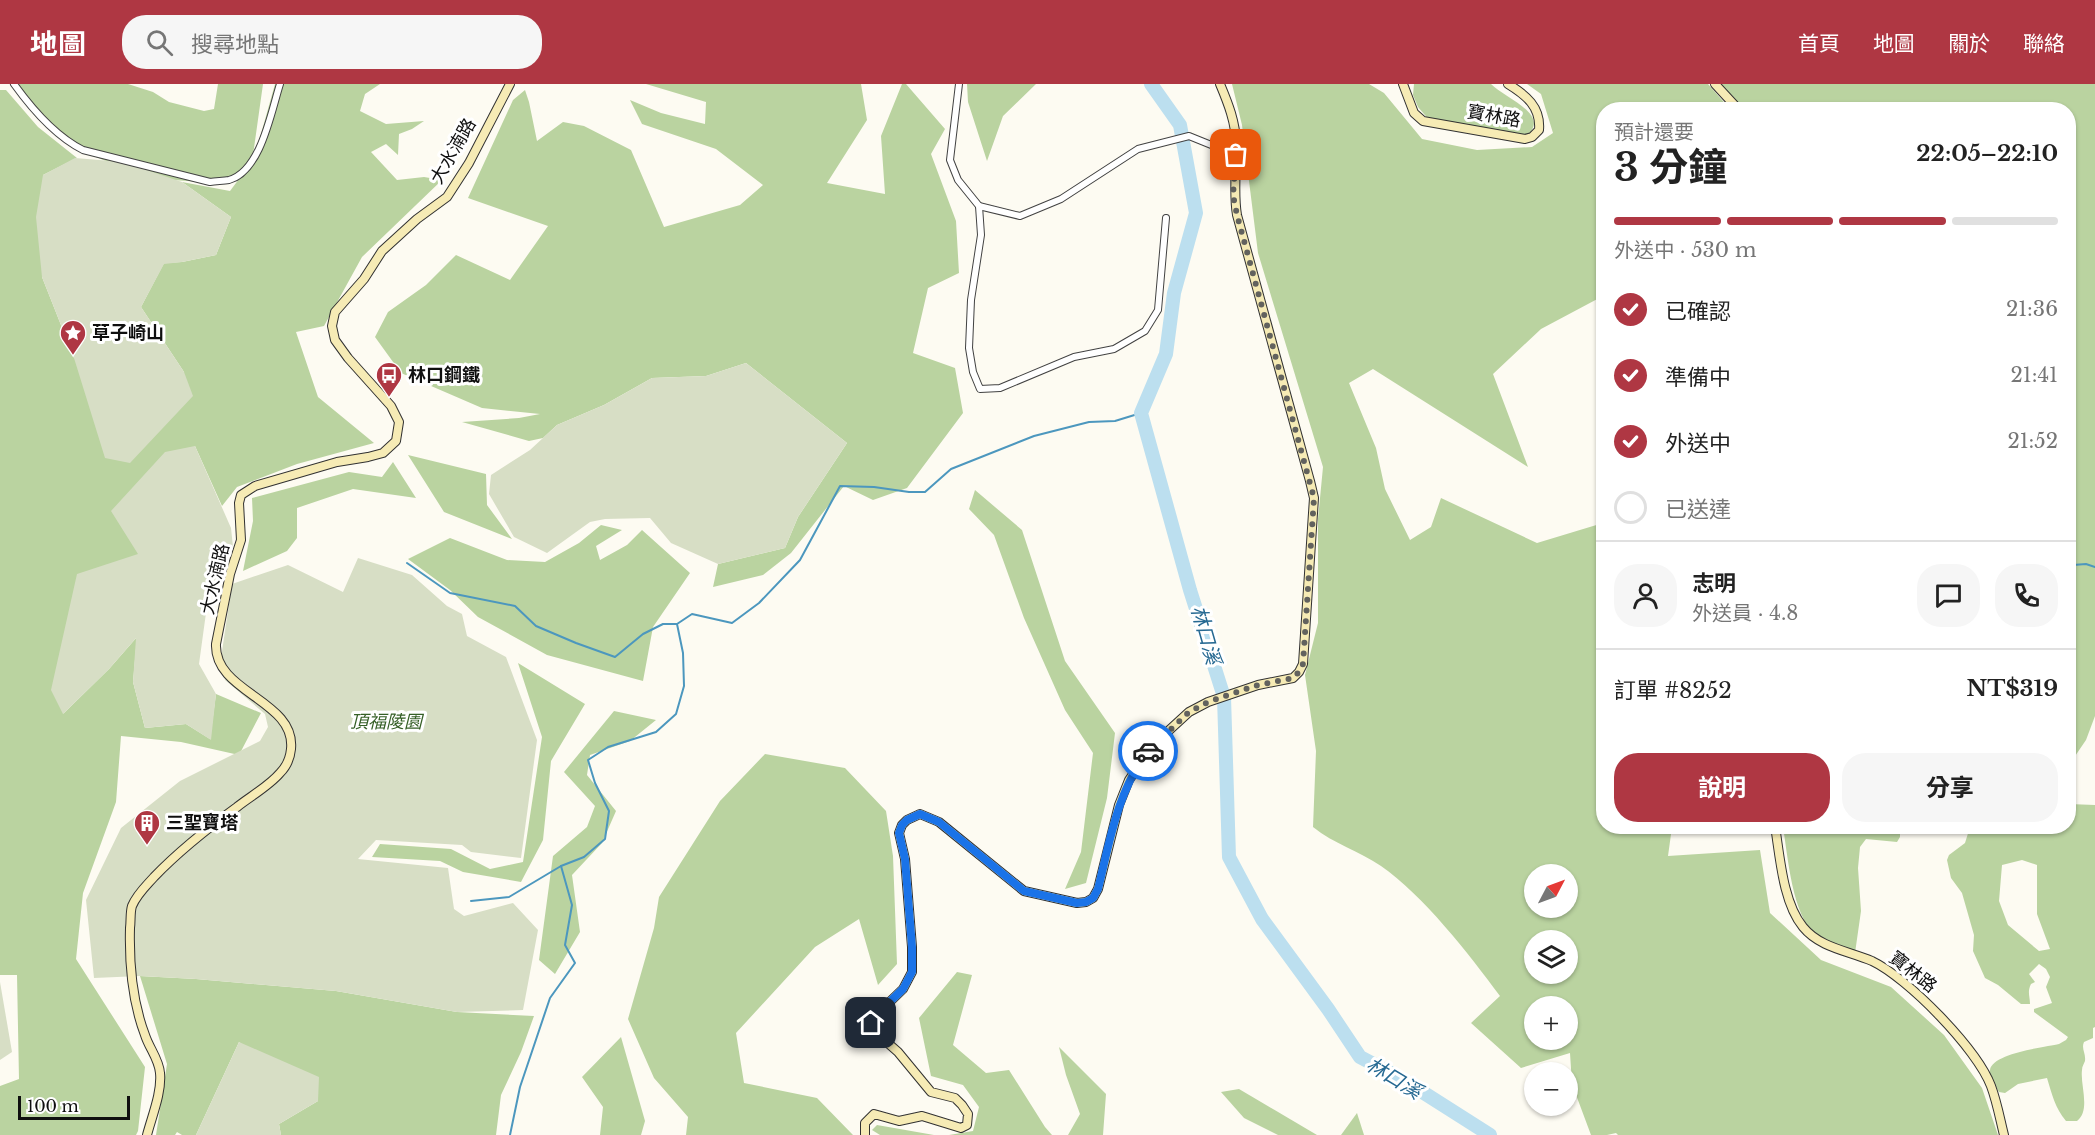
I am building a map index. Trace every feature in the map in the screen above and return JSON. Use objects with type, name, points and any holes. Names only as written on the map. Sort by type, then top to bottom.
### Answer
[{"type":"street","points":[[14,84],[27,102],[60,135],[76,147],[102,156],[210,182],[230,180],[245,170],[257,154],[280,84]]},
{"type":"street","name":"大水湳路","points":[[147,1135],[160,1080],[160,1070],[135,1006],[130,955],[132,907],[140,892],[164,866],[279,774],[288,763],[291,751],[292,738],[286,726],[269,708],[230,678],[215,656],[231,574],[241,540],[239,503],[241,495],[255,486],[337,462],[368,458],[383,453],[396,441],[399,422],[391,406],[335,340],[332,326],[335,312],[364,279],[382,251],[417,219],[447,196],[469,163],[510,84]]},
{"type":"street","points":[[959,84],[950,160],[958,180],[979,206],[981,235],[971,300],[969,348],[973,372],[980,389],[1000,388],[1074,357],[1114,349],[1145,331],[1158,310],[1166,218]]},
{"type":"street","points":[[865,1135],[863,1130],[865,1123],[874,1114],[886,1115],[899,1120],[922,1116],[961,1128],[967,1125],[969,1120],[968,1114],[954,1098],[931,1092],[898,1052],[873,1030],[871,1023],[874,1017],[903,989],[912,972],[905,859],[899,833],[902,825],[920,814],[928,816],[939,822],[1024,891],[1052,899],[1086,902],[1093,898],[1098,889],[1115,815],[1130,780],[1146,754],[1189,712],[1208,702],[1258,685],[1293,678],[1303,664],[1314,498],[1237,215],[1233,195],[1236,142],[1232,116],[1220,84]]},
{"type":"street","name":"寶林路","points":[[1403,84],[1414,113],[1423,121],[1525,139],[1539,130],[1539,117],[1534,105],[1525,95],[1508,84]]},
{"type":"street","points":[[1715,84],[1732,102]]},
{"type":"street","points":[[979,206],[1020,216],[1061,199],[1138,149],[1189,136],[1236,155]]},
{"type":"street","name":"寶林路","points":[[1776,834],[1783,876],[1796,915],[1803,927],[1820,942],[1888,969],[1933,1009],[1979,1064],[1991,1085],[2004,1135]]},
{"type":"green space","points":[[11,84],[128,84],[153,92],[169,102],[204,111],[214,109],[218,84],[263,84],[253,155],[240,176],[218,183],[172,180],[118,166],[76,149]]},
{"type":"green space","points":[[275,84],[380,84],[365,94],[360,111],[386,124],[424,121],[399,134],[398,155],[386,144],[371,152],[397,180],[424,177],[442,180],[362,257],[324,326],[296,332],[318,397],[374,443],[297,464],[237,487],[222,506],[195,446],[139,554],[63,714],[109,669],[137,637],[133,682],[145,728],[186,724],[210,739],[216,694],[261,713],[239,755],[181,742],[121,736],[116,802],[83,893],[76,959],[145,1067],[136,1135],[0,1135],[0,1086],[19,1079],[17,975],[0,975],[0,90],[6,90],[38,127],[77,158],[43,175],[42,277],[74,358],[184,372],[141,307],[164,263],[216,255],[231,217],[182,182],[230,191],[254,159]]},
{"type":"green space","points":[[646,84],[861,84],[867,120],[827,183],[885,194],[881,136],[902,84],[906,84],[945,129],[931,154],[956,221],[959,273],[928,288],[913,353],[955,368],[963,413],[907,488],[873,500],[844,486],[791,553],[763,575],[713,587],[718,564],[785,548],[798,517],[847,443],[746,363],[706,376],[652,378],[604,405],[557,425],[543,438],[529,441],[462,422],[519,418],[540,414],[482,408],[401,373],[375,337],[388,312],[426,285],[456,255],[510,280],[548,226],[468,198],[513,100],[525,90],[537,141],[563,122],[584,126],[631,150],[664,227],[740,205],[763,185],[716,149],[642,124],[630,100],[661,113],[705,124],[706,102]]},
{"type":"green space","points":[[967,84],[1036,84],[1003,116],[987,161],[968,102]]},
{"type":"green space","points":[[1232,84],[1369,84],[1384,93],[1422,139],[1477,150],[1532,147],[1553,133],[1541,94],[1527,84],[1708,84],[1724,102],[1596,102],[1596,300],[1541,329],[1493,374],[1528,467],[1373,369],[1349,383],[1376,448],[1385,489],[1410,540],[1431,527],[1441,498],[1537,543],[1596,525],[1596,834],[1671,834],[1668,856],[1760,850],[1770,913],[1821,960],[1891,987],[1944,1035],[1982,1088],[1998,1135],[1618,1135],[1616,1133],[1591,1135],[1578,1100],[1578,1062],[1571,1062],[1570,1053],[1541,1062],[1524,1062],[1524,1067],[1521,1068],[1471,1023],[1500,996],[1445,926],[1397,878],[1381,866],[1313,827],[1316,751],[1305,675],[1318,623],[1318,519],[1323,467],[1258,253],[1242,125]]},
{"type":"green space","points":[[1414,84],[1491,84],[1530,114],[1534,121],[1532,129],[1525,137],[1430,121],[1418,107],[1413,95]]},
{"type":"green space","points":[[1720,84],[2095,84],[2095,716],[2086,740],[2076,755],[2076,102],[1736,102]]},
{"type":"green space","points":[[75,158],[123,162],[182,182],[231,217],[216,255],[164,264],[141,307],[184,372],[193,396],[130,463],[105,458],[74,358],[42,277],[36,217],[43,175]]},
{"type":"green space","points":[[746,363],[847,443],[798,517],[785,548],[718,564],[671,543],[650,518],[605,519],[590,522],[547,553],[514,537],[489,494],[491,475],[530,450],[557,425],[604,405],[652,378],[706,376]]},
{"type":"green space","points":[[195,446],[231,528],[233,547],[209,591],[199,664],[216,694],[211,740],[186,724],[145,728],[133,682],[136,638],[109,669],[63,714],[51,690],[77,574],[138,554],[111,511],[165,452]]},
{"type":"green space","points":[[408,455],[486,474],[487,505],[512,539],[444,512]]},
{"type":"green space","points":[[393,462],[416,498],[353,489],[297,508],[297,538],[287,551],[243,571],[253,521],[252,498],[349,472],[382,477]]},
{"type":"green space","points":[[975,490],[1022,530],[1065,661],[1115,733],[1107,798],[1086,883],[1065,889],[1081,852],[1093,753],[1065,710],[1024,618],[994,535],[969,509]]},
{"type":"green space","points":[[601,525],[622,530],[596,546],[600,560],[627,545],[642,530],[690,573],[653,627],[643,681],[547,655],[478,617],[450,590],[408,559],[450,538],[507,560],[545,562],[579,543]]},
{"type":"green space","name":"頂福陵園","points":[[358,558],[412,575],[447,606],[462,614],[467,636],[506,657],[537,740],[521,858],[471,852],[462,845],[376,840],[358,859],[448,868],[454,909],[464,916],[513,903],[538,930],[523,1010],[457,1012],[336,991],[196,979],[140,976],[94,978],[86,900],[121,828],[180,781],[260,741],[268,727],[265,714],[225,680],[221,658],[232,584],[288,565],[343,592]]},
{"type":"green space","points":[[518,663],[585,704],[551,761],[543,840],[521,882],[463,872],[440,861],[372,857],[380,844],[451,849],[490,869],[523,862],[542,737]]},
{"type":"green space","points":[[614,711],[656,720],[630,741],[590,755],[587,775],[616,811],[602,843],[572,875],[580,932],[555,974],[539,960],[553,856],[587,827],[595,806],[564,772]]},
{"type":"green space","points":[[765,754],[845,768],[886,811],[893,856],[897,964],[878,985],[859,919],[815,947],[736,1033],[744,1083],[817,1098],[853,1135],[686,1135],[688,1117],[654,1078],[628,1019],[654,928],[659,897],[720,801]]},
{"type":"green space","points":[[2076,804],[2095,805],[2095,1027],[2093,1038],[2083,1044],[2084,1104],[2077,1121],[2066,1121],[2062,1116],[2054,1101],[2047,1078],[2018,1084],[2005,1093],[1999,1092],[1993,1081],[1990,1070],[1993,1064],[2000,1059],[2020,1052],[2059,1044],[2068,1037],[2034,1012],[2034,1009],[2052,1003],[2046,987],[2050,977],[2046,969],[2039,964],[2029,974],[2035,982],[2029,989],[2030,1004],[2021,1004],[1998,985],[1985,978],[1973,951],[1974,935],[1962,893],[1951,878],[1947,860],[1949,855],[1965,843],[1968,834],[2076,834]],"holes":[[[2022,860],[2037,865],[2037,914],[2050,949],[2039,951],[2008,925],[1999,901],[2002,865]]]},
{"type":"green space","points":[[1784,834],[1900,834],[1897,842],[1866,839],[1860,847],[1858,868],[1861,911],[1855,953],[1824,941],[1808,927],[1796,900]]},
{"type":"green space","points":[[957,972],[972,975],[953,1045],[986,1073],[1009,1070],[1052,1135],[949,1135],[973,1131],[979,1107],[963,1085],[931,1076],[919,1018]]},
{"type":"green space","points":[[140,976],[336,991],[457,1012],[534,1016],[521,1052],[501,1095],[496,1135],[281,1135],[279,1124],[318,1101],[239,1042],[196,1135],[182,1135],[177,1132],[175,1135],[156,1135],[167,1064]]},
{"type":"green space","points":[[0,982],[12,1052],[0,1060]]},
{"type":"green space","points":[[621,1037],[645,1121],[641,1135],[600,1135],[603,1107],[582,1077]]},
{"type":"green space","points":[[239,1042],[319,1077],[318,1101],[279,1124],[281,1135],[196,1135]]},
{"type":"green space","points":[[1059,1047],[1106,1094],[1103,1135],[1068,1135],[1080,1114]]},
{"type":"green space","points":[[1239,1089],[1317,1135],[1278,1135],[1244,1118],[1221,1092]]},
{"type":"green space","points":[[1357,1113],[1364,1135],[1341,1135]]},
{"type":"green space","points":[[877,1125],[934,1135],[880,1135],[872,1130]]},
{"type":"waterway","name":"林口溪","points":[[1151,84],[1180,125],[1196,213],[1174,293],[1166,354],[1141,413],[1190,590],[1224,697],[1229,857],[1262,919],[1360,1057],[1402,1079],[1490,1135]]},
{"type":"waterway","points":[[510,1135],[520,1087],[550,998],[575,963],[565,945],[572,905],[561,866],[584,857],[605,839],[609,811],[595,783],[588,760],[608,747],[656,732],[676,714],[684,686],[683,653],[677,624],[692,614],[732,623],[759,603],[800,560],[840,486],[925,492],[951,469],[1034,436],[1089,422],[1115,421],[1141,413]]},
{"type":"waterway","points":[[407,563],[450,593],[515,606],[536,626],[615,657],[643,634],[663,624],[677,624]]},
{"type":"waterway","points":[[2076,565],[2086,564],[2095,567]]},
{"type":"waterway","points":[[471,901],[509,897],[561,866]]},
{"type":"way so far","points":[[1148,751],[1189,712],[1208,702],[1258,685],[1293,678],[1303,664],[1314,498],[1237,215],[1233,195],[1236,155]]},
{"type":"place","name":"草子崎山","points":[[73,356]]},
{"type":"place","name":"林口鋼鐵","points":[[389,398]]},
{"type":"place","name":"三聖寶塔","points":[[147,846]]},
{"type":"route","points":[[871,1023],[874,1017],[903,989],[912,972],[905,859],[899,833],[907,820],[920,814],[939,822],[1024,891],[1052,899],[1086,902],[1093,898],[1098,889],[1119,805],[1130,780],[1148,751]]}]
